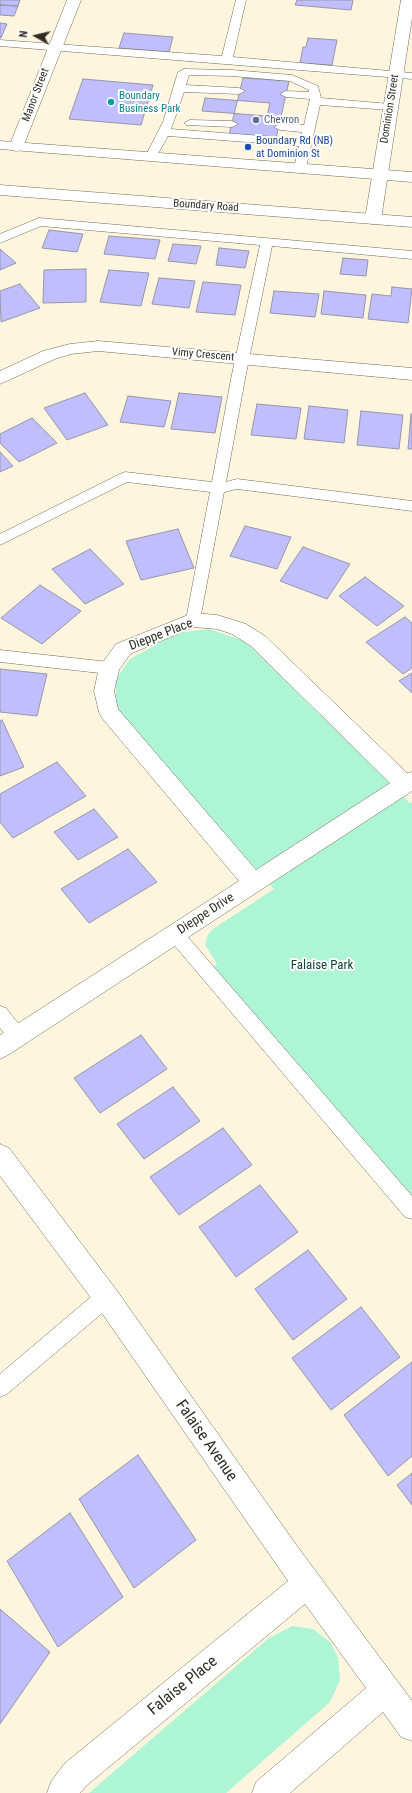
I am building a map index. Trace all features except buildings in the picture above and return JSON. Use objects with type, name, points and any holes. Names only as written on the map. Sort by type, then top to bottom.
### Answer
[{"type":"street","name":"Manor Street","points":[[16,147],[74,0]]},
{"type":"street","name":"Dominion Street","points":[[373,219],[408,0]]},
{"type":"street","points":[[0,145],[412,177]]},
{"type":"street","name":"Boundary Road","points":[[0,190],[412,222]]},
{"type":"street","name":"Vimy Crescent","points":[[0,378],[49,355],[70,349],[98,346],[412,374]]},
{"type":"street","name":"Dieppe Place","points":[[108,668],[124,649],[193,620],[217,622],[239,629],[258,641],[408,783]]},
{"type":"street","points":[[108,668],[104,691],[109,712],[254,883]]},
{"type":"street","name":"Dieppe Drive","points":[[9,1043],[408,783]]},
{"type":"street","name":"Falaise Avenue","points":[[0,1156],[106,1297],[307,1584],[412,1726]]},
{"type":"street","name":"Falaise Place","points":[[62,1793],[75,1775],[307,1584]]},
{"type":"street","points":[[267,1793],[386,1690]]},
{"type":"lane","points":[[227,60],[241,0]]},
{"type":"lane","points":[[0,44],[227,60],[412,76]]},
{"type":"lane","points":[[151,157],[167,127],[184,72],[292,78],[314,88],[315,99],[300,168]]},
{"type":"lane","points":[[179,88],[239,91]]},
{"type":"lane","points":[[286,94],[315,99],[390,107]]},
{"type":"lane","points":[[167,127],[232,124]]},
{"type":"lane","points":[[167,127],[305,143]]},
{"type":"lane","points":[[280,127],[308,129]]},
{"type":"lane","points":[[0,239],[39,222],[412,255]]},
{"type":"lane","points":[[193,620],[243,358],[267,243]]},
{"type":"lane","points":[[0,540],[125,477],[219,488],[237,484],[412,506]]},
{"type":"lane","points":[[0,656],[108,668]]},
{"type":"lane","points":[[175,934],[412,1210]]},
{"type":"lane","points":[[0,1014],[9,1043]]},
{"type":"lane","points":[[0,1387],[106,1297]]},
{"type":"green space","name":"Falaise Park","points":[[209,629],[245,641],[410,803],[412,802],[412,1210],[207,972],[217,964],[205,945],[208,934],[213,929],[274,889],[116,711],[116,679],[130,659],[177,633]]},
{"type":"green space","points":[[292,1626],[313,1629],[331,1643],[338,1658],[340,1680],[330,1702],[226,1793],[89,1793],[269,1638]]},
{"type":"place","name":"Boundary Business Park","points":[[111,102]]},
{"type":"place","name":"Chevron","points":[[256,120]]},
{"type":"place","name":"Boundary Rd (NB) at Dominion St","points":[[248,147]]}]
